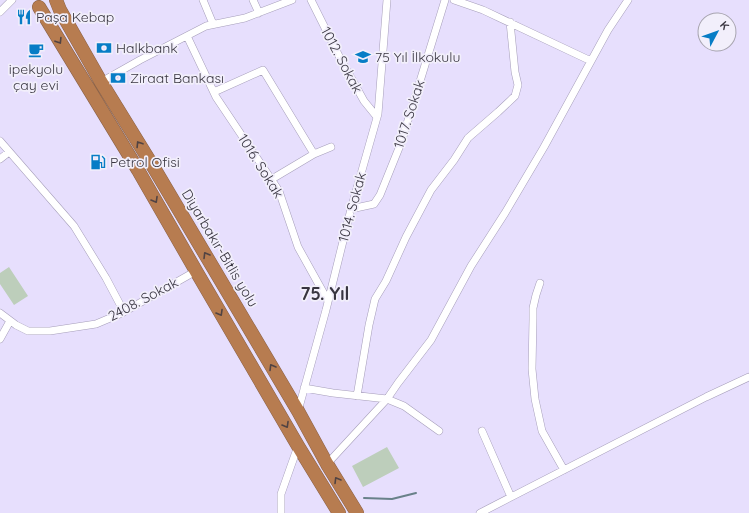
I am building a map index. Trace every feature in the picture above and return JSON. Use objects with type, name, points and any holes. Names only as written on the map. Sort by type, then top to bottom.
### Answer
[{"type":"highway","points":[[35,4],[43,8],[48,7],[55,0]]},
{"type":"highway","name":"Diyarbakır-Bitlis yolu","points":[[55,0],[101,82],[154,168],[357,513]]},
{"type":"highway","points":[[35,4],[138,170],[298,446],[340,513]]},
{"type":"street","points":[[0,12],[12,0]]},
{"type":"street","points":[[203,0],[213,24]]},
{"type":"street","points":[[253,0],[259,13]]},
{"type":"street","points":[[101,82],[206,26],[245,18],[292,0]]},
{"type":"street","name":"1012. Sokak","points":[[311,0],[339,56],[364,101],[377,118]]},
{"type":"street","name":"1014. Sokak","points":[[298,411],[351,209],[377,118],[387,0]]},
{"type":"street","name":"1017. Sokak","points":[[351,209],[374,204],[380,195],[401,143],[445,0]]},
{"type":"street","points":[[454,0],[483,10],[510,22],[591,61]]},
{"type":"street","points":[[327,464],[387,400],[431,340],[471,266],[505,213],[608,30],[628,0]]},
{"type":"street","points":[[357,396],[369,325],[375,300],[386,281],[406,237],[431,190],[454,160],[468,138],[514,96],[518,85],[515,72],[510,22]]},
{"type":"street","name":"1016. Sokak","points":[[187,36],[214,92],[279,191],[298,247],[328,301]]},
{"type":"street","points":[[214,92],[263,70],[314,154]]},
{"type":"street","points":[[0,141],[74,226],[106,278],[124,312]]},
{"type":"street","points":[[272,180],[314,154],[331,147]]},
{"type":"street","points":[[0,159],[10,152]]},
{"type":"street","name":"2408. Sokak","points":[[0,313],[16,325],[28,331],[50,331],[96,324],[124,312],[196,271]]},
{"type":"street","points":[[540,283],[533,308],[532,369],[535,399],[542,430],[564,470]]},
{"type":"street","points":[[0,339],[10,321]]},
{"type":"street","points":[[480,513],[706,397],[749,377]]},
{"type":"street","points":[[304,388],[387,400],[404,406],[439,431]]},
{"type":"street","points":[[482,431],[511,497]]},
{"type":"street","points":[[281,513],[281,494],[298,446]]},
{"type":"green space","points":[[9,267],[28,296],[14,305],[0,284],[0,273]]},
{"type":"green space","points":[[387,447],[399,468],[363,487],[352,466]]},
{"type":"waterway","points":[[364,498],[392,499],[416,493]]},
{"type":"place","name":"Paşa Kebap","points":[[24,17]]},
{"type":"place","name":"Halkbank","points":[[104,48]]},
{"type":"place","name":"ipekyolu çay evi","points":[[36,50]]},
{"type":"place","name":"75 Yıl İlkokulu","points":[[363,57]]},
{"type":"place","name":"Ziraat Bankası","points":[[118,78]]},
{"type":"place","name":"Petrol Ofisi","points":[[98,162]]},
{"type":"district","name":"75. Yıl","points":[[325,293]]}]
